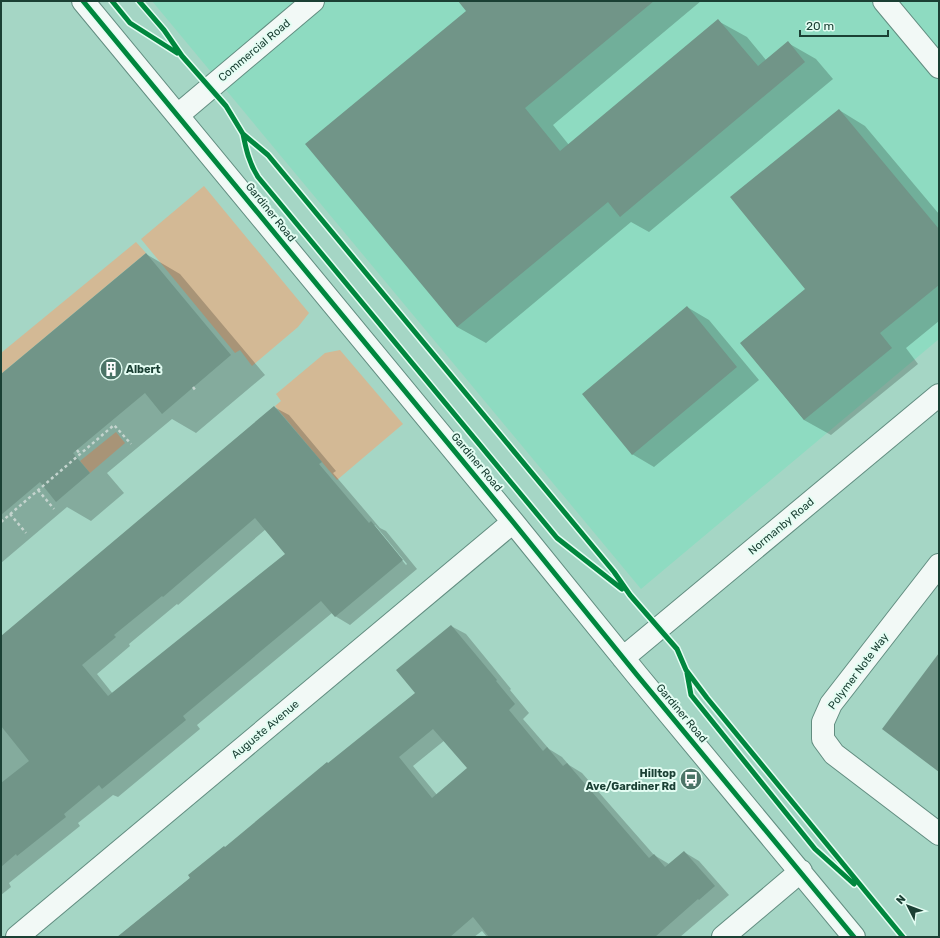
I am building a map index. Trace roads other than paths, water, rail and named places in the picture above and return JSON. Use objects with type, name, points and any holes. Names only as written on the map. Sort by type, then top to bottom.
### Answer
[{"type":"street","name":"Gardiner Road","points":[[83,1],[854,937]]},
{"type":"street","name":"Commercial Road","points":[[178,115],[313,1]]},
{"type":"street","points":[[884,1],[939,67]]},
{"type":"street","name":"Normanby Road","points":[[623,658],[939,395]]},
{"type":"street","name":"Auguste Avenue","points":[[17,937],[513,522]]},
{"type":"street","name":"Polymer Note Way","points":[[938,568],[831,704],[823,722],[823,739],[834,754],[939,834]]},
{"type":"street","points":[[723,937],[801,871]]},
{"type":"place","name":"Albert","points":[[111,369]]},
{"type":"place","name":"Hilltop Ave/Gardiner Rd","points":[[691,779]]}]
